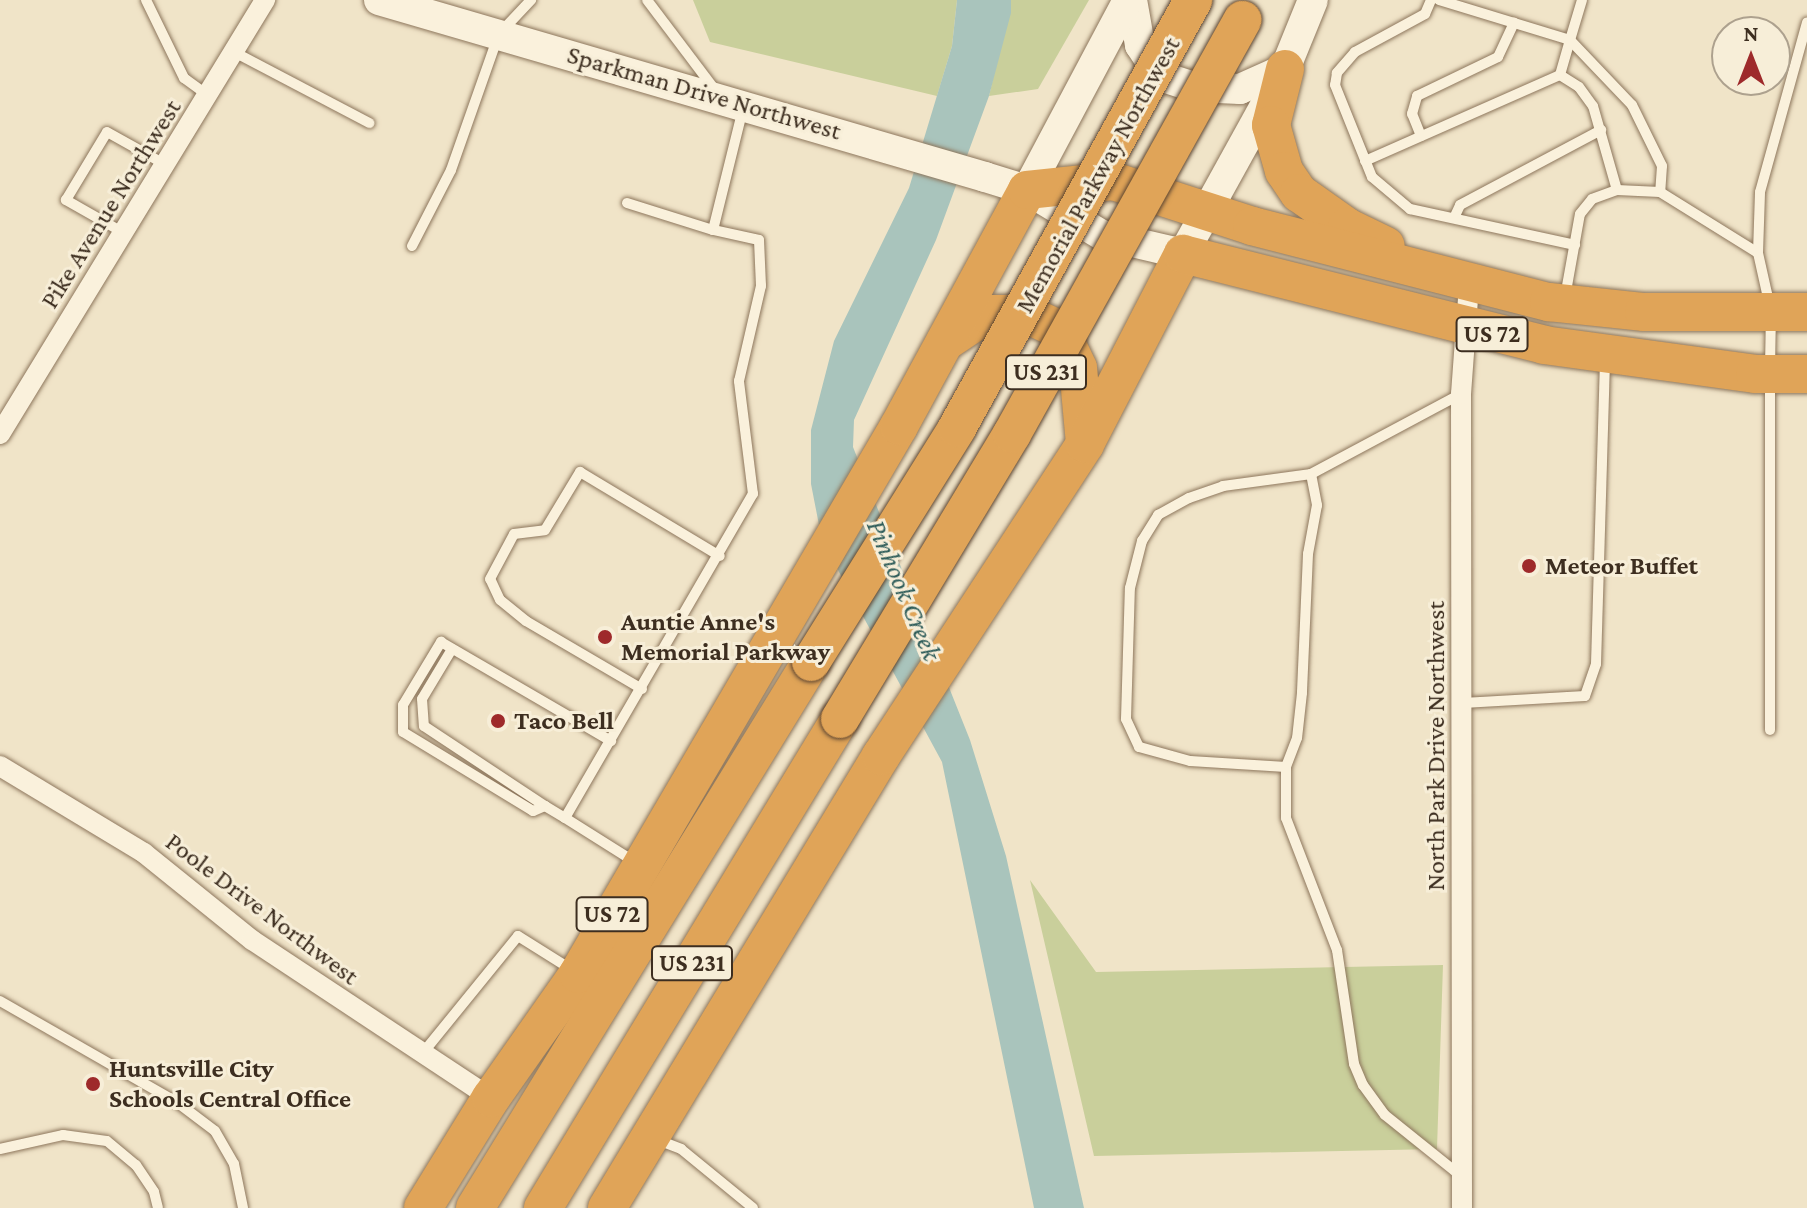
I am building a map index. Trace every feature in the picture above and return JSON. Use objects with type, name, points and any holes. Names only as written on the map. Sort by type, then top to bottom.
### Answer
[{"type":"highway","name":"Memorial Parkway Northwest","points":[[475,1208],[965,414],[1193,0]]},
{"type":"highway","name":"Memorial Parkway Northwest","points":[[543,1208],[1012,434],[1246,10]]},
{"type":"highway","points":[[1285,69],[1271,125],[1284,171],[1299,193],[1428,274]]},
{"type":"highway","name":"Sparkman Drive Northwest","points":[[1027,190],[1113,181],[1203,210]]},
{"type":"highway","name":"US 72","points":[[423,1208],[491,1098],[578,974],[638,865],[899,426],[1027,190]]},
{"type":"highway","name":"US 72","points":[[1203,210],[1469,285],[1564,303],[1644,312],[1789,312]]},
{"type":"highway","points":[[607,1208],[646,1136],[881,756],[1085,444],[1183,254]]},
{"type":"highway","name":"US 72","points":[[1183,254],[1466,329],[1606,353],[1770,374],[1807,374]]},
{"type":"highway","points":[[944,343],[987,314],[1026,314],[1060,330],[1078,368],[1085,444]]},
{"type":"main road","name":"Sparkman Drive Northwest","points":[[379,0],[732,99],[1027,190],[1102,235],[1183,254]]},
{"type":"main road","points":[[1130,0],[1140,45],[1160,76],[1194,87],[1240,89],[1285,69]]},
{"type":"main road","points":[[1027,190],[1130,0]]},
{"type":"main road","points":[[1183,254],[1203,210],[1285,69],[1313,0]]},
{"type":"street","name":"Pike Avenue Northwest","points":[[0,434],[265,0]]},
{"type":"street","name":"North Park Drive Northwest","points":[[1462,1208],[1461,394],[1469,285]]},
{"type":"street","name":"Poole Drive Northwest","points":[[0,766],[144,853],[252,940],[420,1055],[491,1098]]},
{"type":"lane","points":[[146,0],[184,78],[209,96]]},
{"type":"lane","points":[[412,246],[451,170],[499,34],[531,0]]},
{"type":"lane","points":[[647,0],[732,99],[713,230]]},
{"type":"lane","points":[[1431,0],[1425,14],[1355,52],[1337,73],[1335,85],[1377,183],[1396,201],[1454,218],[1575,245]]},
{"type":"lane","points":[[1439,0],[1570,40],[1632,105],[1662,166],[1660,192]]},
{"type":"lane","points":[[1560,75],[1582,0]]},
{"type":"lane","points":[[1770,730],[1770,374],[1789,312],[1758,253],[1760,192],[1807,22]]},
{"type":"lane","points":[[1421,136],[1412,114],[1417,96],[1498,57],[1514,23]]},
{"type":"lane","points":[[234,52],[369,123]]},
{"type":"lane","points":[[1365,161],[1560,75]]},
{"type":"lane","points":[[1560,75],[1586,97],[1601,130],[1617,190]]},
{"type":"lane","points":[[1454,218],[1460,205],[1601,130]]},
{"type":"lane","points":[[124,233],[66,200],[107,132],[166,165]]},
{"type":"lane","points":[[1564,303],[1586,206],[1592,199],[1617,190],[1660,192],[1758,253]]},
{"type":"lane","points":[[565,818],[720,556],[753,494],[739,381],[761,286],[759,240],[713,230],[627,203]]},
{"type":"lane","points":[[1463,703],[1585,696],[1596,664],[1606,353]]},
{"type":"lane","points":[[1286,767],[1190,761],[1139,747],[1126,719],[1130,588],[1142,541],[1158,515],[1223,486],[1311,474],[1461,394]]},
{"type":"lane","points":[[642,689],[526,621],[500,600],[490,579],[514,534],[545,530],[580,472],[720,556]]},
{"type":"lane","points":[[1311,474],[1317,505],[1308,554],[1297,738],[1286,767],[1286,818],[1337,950],[1354,1064],[1363,1085],[1426,1153],[1462,1177]]},
{"type":"lane","points":[[545,806],[533,811],[403,732],[403,705],[441,642],[611,741]]},
{"type":"lane","points":[[452,649],[422,699],[424,726],[638,865]]},
{"type":"lane","points":[[420,1055],[518,936],[578,974]]},
{"type":"lane","points":[[0,1001],[178,1103],[215,1131],[234,1164],[243,1208]]},
{"type":"lane","points":[[0,1149],[63,1135],[107,1141],[136,1165],[154,1192],[158,1208]]},
{"type":"lane","points":[[646,1136],[681,1149],[753,1208]]},
{"type":"green space","points":[[693,0],[957,0],[952,46],[937,96],[710,42]]},
{"type":"green space","points":[[1011,0],[1089,0],[1038,89],[989,96]]},
{"type":"green space","points":[[1030,880],[1096,972],[1443,965],[1437,1149],[1094,1156]]},
{"type":"water","name":"Pinhook Creek","points":[[957,0],[1011,0],[1011,13],[989,96],[936,240],[854,420],[853,447],[970,740],[1006,856],[1084,1208],[1034,1208],[942,762],[839,572],[819,525],[811,484],[811,430],[834,341],[909,188],[952,46]]},
{"type":"place","name":"Meteor Buffet","points":[[1529,566]]},
{"type":"place","name":"Auntie Anne's Memorial Parkway","points":[[605,637]]},
{"type":"place","name":"Taco Bell","points":[[498,721]]},
{"type":"place","name":"Huntsville City Schools Central Office","points":[[93,1084]]}]
